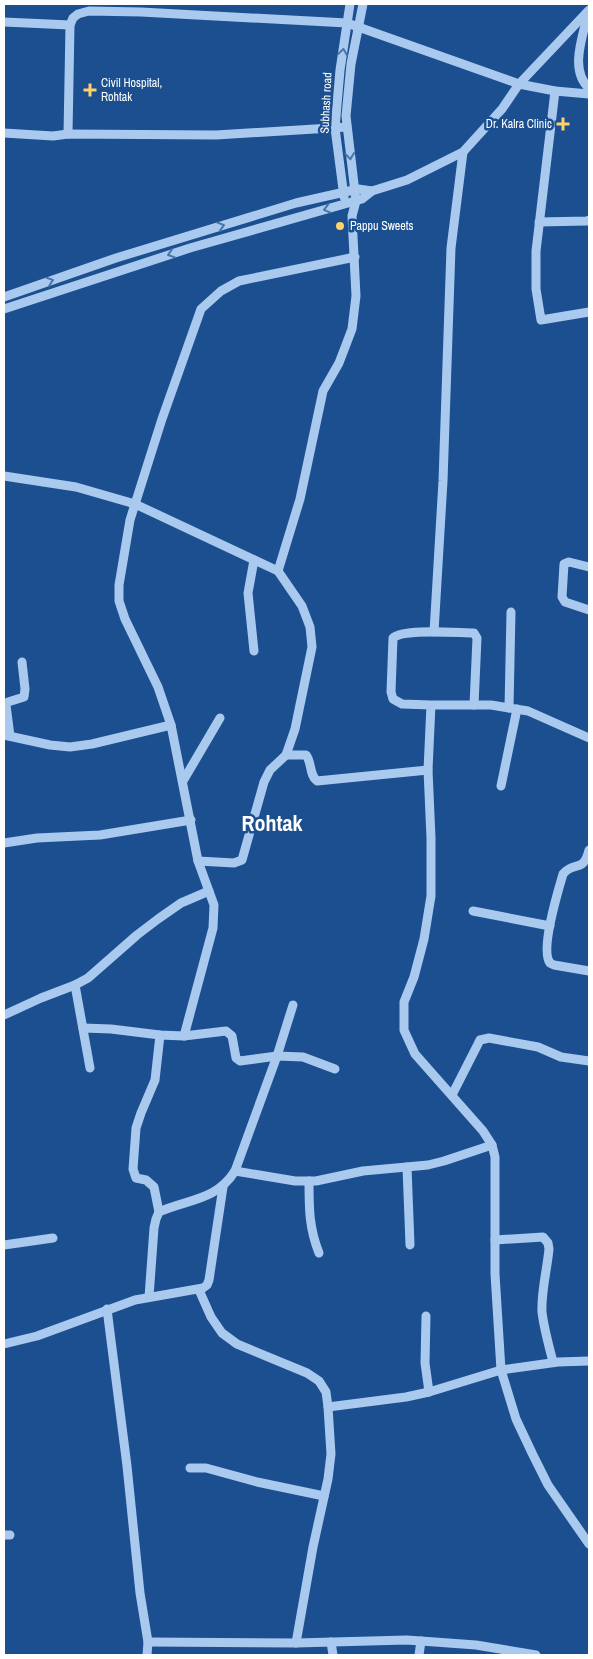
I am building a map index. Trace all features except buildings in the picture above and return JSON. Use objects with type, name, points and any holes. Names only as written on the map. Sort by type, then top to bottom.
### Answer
[{"type":"street","name":"Subhash road","points":[[350,4],[340,70],[335,128],[346,204],[352,216]]},
{"type":"street","name":"Subhash road","points":[[356,201],[346,116],[348,87],[363,4]]},
{"type":"street","points":[[68,134],[70,25],[73,18],[78,14],[89,12],[141,12],[346,23],[519,84],[555,91],[589,94]]},
{"type":"street","points":[[4,309],[190,248],[362,199],[372,191],[407,180],[463,152],[502,109],[519,84],[588,12]]},
{"type":"street","points":[[588,12],[580,47],[578,70],[583,83],[589,88]]},
{"type":"street","points":[[4,22],[70,25]]},
{"type":"street","points":[[555,91],[539,222],[536,289],[541,320],[589,312]]},
{"type":"street","points":[[4,133],[53,136],[68,134],[216,135],[347,127]]},
{"type":"street","points":[[434,632],[443,481],[451,248],[463,152]]},
{"type":"street","points":[[4,297],[116,258],[277,209],[358,189],[372,191]]},
{"type":"street","points":[[278,571],[300,499],[323,391],[339,363],[352,329],[356,296],[352,216],[356,201]]},
{"type":"street","points":[[539,222],[589,220]]},
{"type":"street","points":[[184,1036],[213,928],[214,905],[198,861],[171,725],[158,687],[125,619],[119,601],[119,585],[130,520],[200,309],[221,290],[239,281],[355,257]]},
{"type":"street","points":[[4,476],[76,487],[135,504],[278,571],[302,606],[310,627],[312,647],[295,729],[286,755],[270,770],[264,782],[242,860],[234,863],[198,861]]},
{"type":"street","points":[[254,560],[248,593],[254,651]]},
{"type":"street","points":[[589,567],[569,562],[564,564],[562,597],[565,602],[589,610]]},
{"type":"street","points":[[502,786],[513,708],[511,612]]},
{"type":"street","points":[[474,705],[476,635],[474,633],[434,632],[400,634],[392,638],[391,692],[396,703],[513,708],[528,711],[589,738]]},
{"type":"street","points":[[22,662],[24,697],[8,702],[6,705],[7,736],[70,747],[92,744],[171,725]]},
{"type":"street","points":[[431,705],[428,770],[431,896],[424,939],[414,976],[404,1002],[404,1030],[415,1054],[483,1131],[492,1145],[495,1157],[495,1274],[501,1370],[516,1419],[548,1485],[589,1544]]},
{"type":"street","points":[[183,781],[220,718]]},
{"type":"street","points":[[286,755],[306,754],[310,760],[312,776],[317,780],[428,770]]},
{"type":"street","points":[[4,843],[37,838],[100,835],[191,820]]},
{"type":"street","points":[[589,850],[586,862],[581,866],[567,870],[563,874],[550,926],[546,956],[550,963],[589,971]]},
{"type":"street","points":[[4,1015],[40,998],[76,985],[88,978],[158,919],[181,903],[209,891]]},
{"type":"street","points":[[474,911],[550,926]]},
{"type":"street","points":[[76,985],[90,1068]]},
{"type":"street","points":[[159,1212],[205,1196],[223,1187],[235,1171],[277,1056],[293,1005]]},
{"type":"street","points":[[83,1028],[184,1036],[220,1031],[230,1033],[232,1036],[236,1058],[240,1062],[277,1056],[303,1057],[335,1069]]},
{"type":"street","points":[[149,1297],[154,1228],[159,1212],[154,1187],[151,1183],[136,1178],[132,1169],[136,1128],[155,1080],[160,1035]]},
{"type":"street","points":[[452,1095],[478,1044],[483,1039],[489,1038],[538,1047],[561,1057],[589,1061]]},
{"type":"street","points":[[235,1171],[295,1181],[330,1179],[363,1171],[444,1161],[492,1145]]},
{"type":"street","points":[[407,1167],[410,1246]]},
{"type":"street","points":[[309,1181],[309,1216],[313,1237],[319,1253]]},
{"type":"street","points":[[4,1344],[37,1336],[135,1300],[199,1290],[207,1285],[223,1187]]},
{"type":"street","points":[[495,1240],[543,1237],[548,1243],[549,1249],[542,1311],[553,1362]]},
{"type":"street","points":[[4,1245],[53,1238]]},
{"type":"street","points":[[199,1290],[211,1317],[222,1333],[237,1344],[307,1373],[319,1381],[326,1392],[331,1454],[296,1643]]},
{"type":"street","points":[[107,1309],[127,1466],[140,1593],[148,1642],[147,1655]]},
{"type":"street","points":[[426,1316],[424,1348],[429,1392]]},
{"type":"street","points":[[328,1407],[373,1402],[429,1392],[501,1370],[553,1362],[589,1361]]},
{"type":"street","points":[[190,1468],[206,1468],[257,1482],[324,1496]]},
{"type":"street","points":[[148,1642],[296,1643],[406,1640],[476,1645],[536,1655]]},
{"type":"street","points":[[420,1655],[421,1641]]},
{"type":"street","points":[[331,1642],[333,1655]]},
{"type":"place","name":"Civil Hospital, Rohtak","points":[[90,90]]},
{"type":"place","name":"Dr. Kalra Clinic","points":[[563,124]]},
{"type":"place","name":"Pappu Sweets","points":[[340,226]]},
{"type":"district","name":"Rohtak","points":[[272,823]]}]
